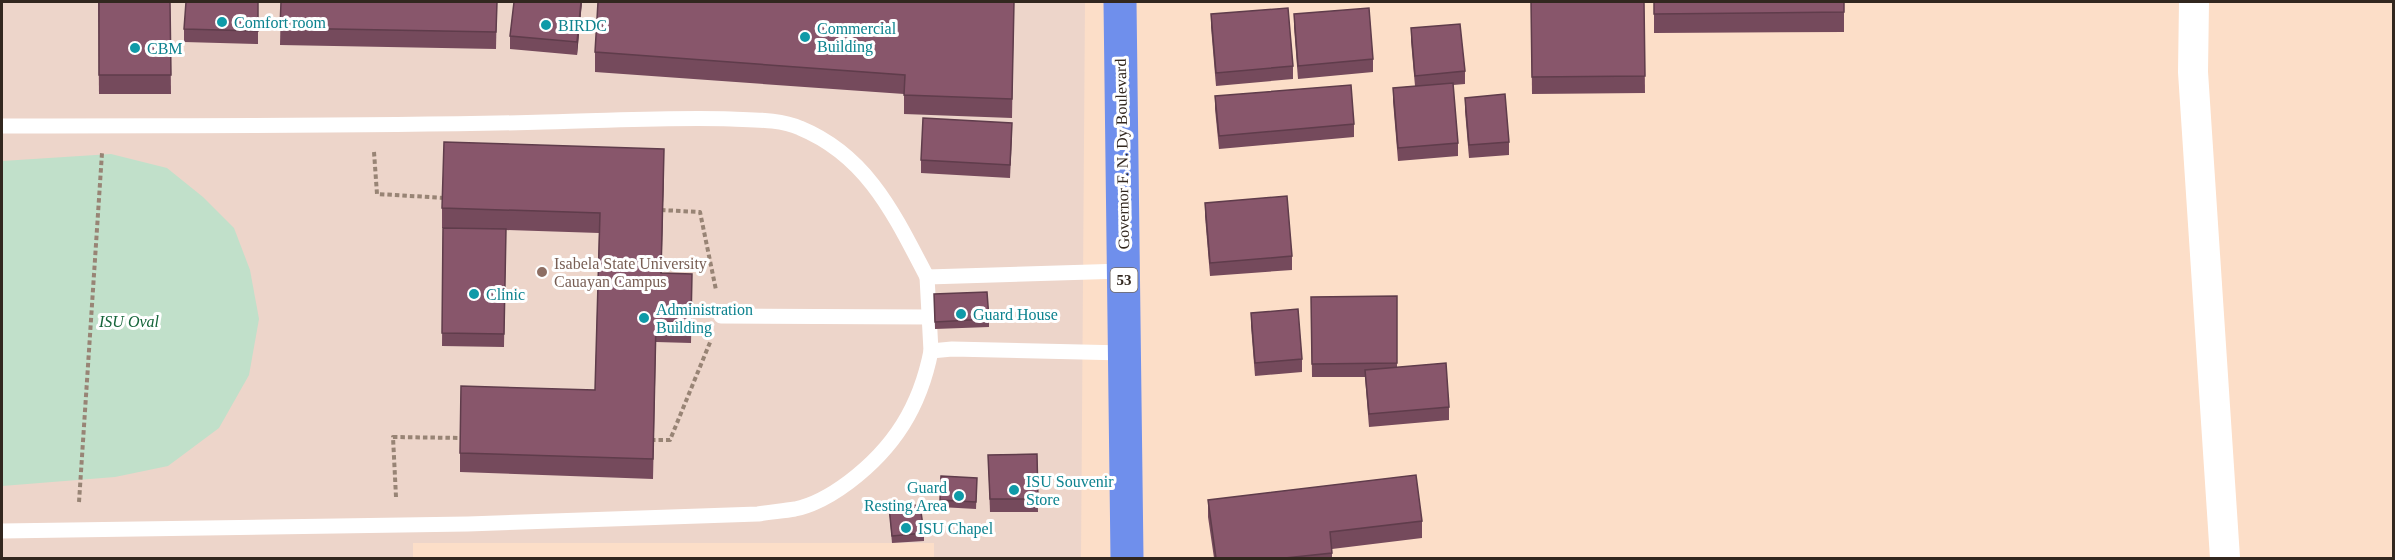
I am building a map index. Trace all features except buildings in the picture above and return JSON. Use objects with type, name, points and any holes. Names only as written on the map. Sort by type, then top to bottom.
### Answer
[{"type":"highway","name":"Governor F. N. Dy Boulevard","points":[[1120,2],[1127,558]]},
{"type":"street","points":[[2194,2],[2193,72],[2225,558]]},
{"type":"lane","points":[[2,126],[544,122],[682,117],[759,120],[798,127],[828,142],[851,158],[874,184],[892,211],[927,277],[931,351],[928,368],[907,417],[886,450],[861,473],[831,495],[796,509],[758,514],[397,525],[2,531]]},
{"type":"lane","points":[[927,277],[1124,271]]},
{"type":"lane","points":[[721,316],[929,317]]},
{"type":"lane","points":[[931,351],[952,349],[1125,353]]},
{"type":"path","points":[[373,123],[377,195],[449,198]]},
{"type":"path","points":[[77,530],[104,125]]},
{"type":"path","points":[[647,440],[670,440],[721,316],[700,212],[652,210]]},
{"type":"path","points":[[397,525],[393,438],[474,438]]},
{"type":"shaded area","name":"Isabela State University Cauayan Campus","points":[[2,2],[1085,2],[1081,558],[934,558],[934,543],[413,543],[413,558],[2,558]]},
{"type":"green space","name":"ISU Oval","points":[[111,154],[167,168],[203,197],[234,228],[250,270],[259,319],[249,375],[219,428],[168,466],[115,477],[2,486],[2,161]]},
{"type":"place","name":"Comfort room","points":[[222,22]]},
{"type":"place","name":"BIRDC","points":[[546,25]]},
{"type":"place","name":"Commercial Building","points":[[805,37]]},
{"type":"place","name":"CBM","points":[[135,48]]},
{"type":"place","name":"Isabela State University Cauayan Campus","points":[[542,272]]},
{"type":"place","name":"Clinic","points":[[474,294]]},
{"type":"place","name":"Guard House","points":[[961,314]]},
{"type":"place","name":"Administration Building","points":[[644,318]]},
{"type":"place","name":"ISU Souvenir Store","points":[[1014,490]]},
{"type":"place","name":"Guard Resting Area","points":[[959,496]]},
{"type":"place","name":"ISU Chapel","points":[[906,528]]}]
